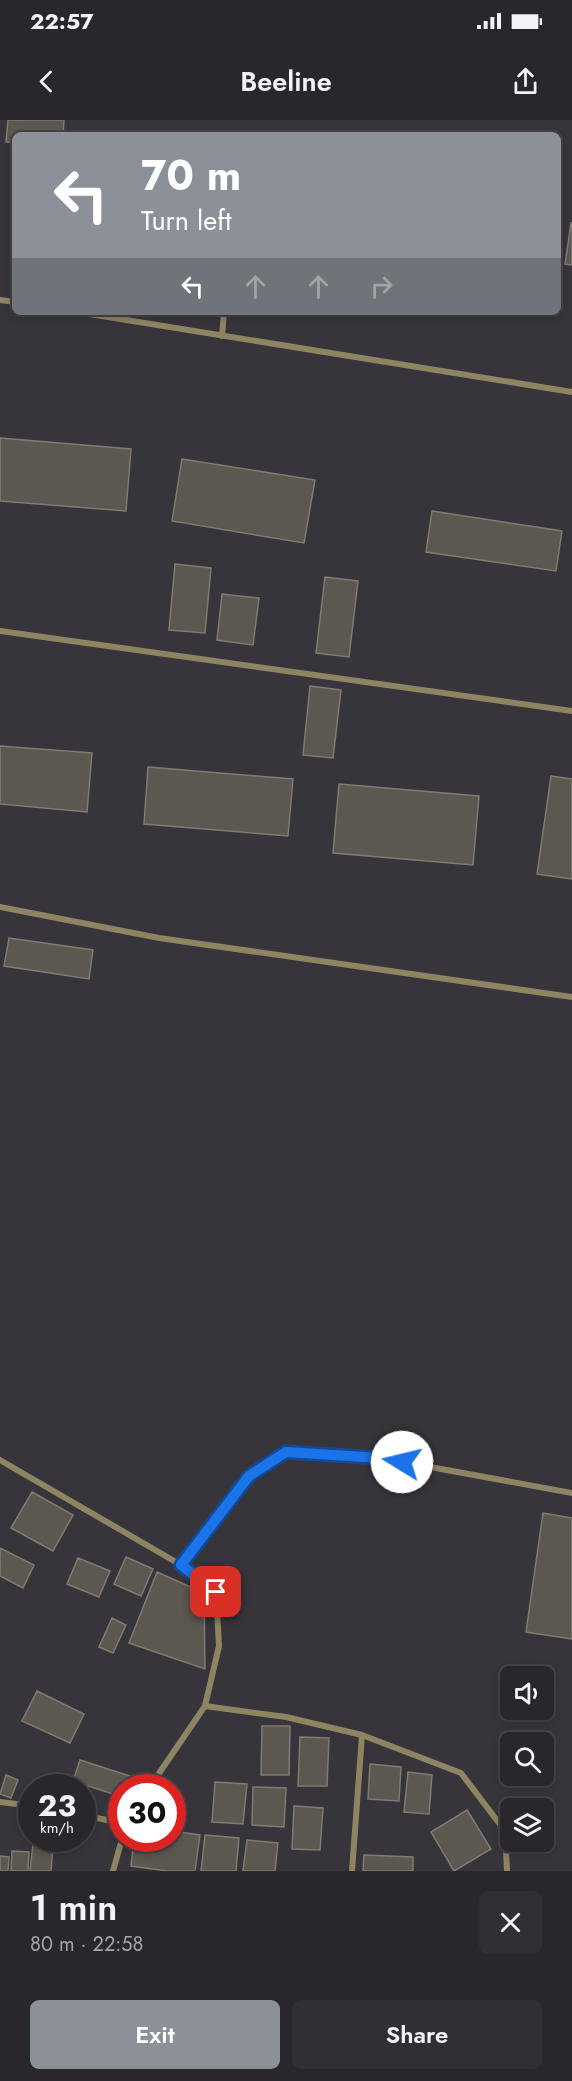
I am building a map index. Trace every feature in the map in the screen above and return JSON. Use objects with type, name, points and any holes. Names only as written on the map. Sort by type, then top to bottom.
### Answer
[{"type":"street","points":[[94,315],[572,392]]},
{"type":"street","points":[[222,336],[224,315]]},
{"type":"street","points":[[0,631],[572,711]]},
{"type":"street","points":[[0,907],[159,938],[572,997]]},
{"type":"street","points":[[181,1565],[249,1476],[286,1452],[381,1458],[572,1493]]},
{"type":"street","points":[[0,1460],[181,1565],[216,1592],[219,1646],[205,1706],[159,1774]]},
{"type":"street","points":[[205,1706],[286,1717],[362,1735],[461,1773],[505,1831],[507,1871]]},
{"type":"street","points":[[352,1871],[362,1735]]},
{"type":"street","points":[[0,1802],[18,1804]]},
{"type":"street","points":[[113,1871],[118,1852]]},
{"type":"building","points":[[8,120],[64,120],[63,132],[12,132],[12,142],[6,142]]},
{"type":"building","points":[[572,223],[572,265],[565,264]]},
{"type":"building","points":[[0,438],[131,449],[126,511],[0,501]]},
{"type":"building","points":[[182,459],[315,480],[304,543],[172,521]]},
{"type":"building","points":[[432,511],[562,531],[556,571],[426,552]]},
{"type":"building","points":[[175,564],[211,568],[205,633],[169,630]]},
{"type":"building","points":[[325,577],[358,581],[349,657],[316,653]]},
{"type":"building","points":[[222,594],[259,598],[253,645],[217,640]]},
{"type":"building","points":[[310,686],[341,690],[333,758],[303,755]]},
{"type":"building","points":[[0,746],[92,753],[87,812],[0,804]]},
{"type":"building","points":[[148,767],[293,779],[288,836],[144,824]]},
{"type":"building","points":[[551,776],[572,779],[572,879],[537,874]]},
{"type":"building","points":[[339,784],[479,796],[473,865],[333,853]]},
{"type":"building","points":[[9,938],[93,950],[89,979],[4,966]]},
{"type":"building","points":[[32,1492],[73,1515],[53,1551],[11,1528]]},
{"type":"building","points":[[543,1513],[572,1518],[572,1639],[526,1632]]},
{"type":"building","points":[[0,1548],[34,1565],[23,1588],[0,1576]]},
{"type":"building","points":[[126,1557],[153,1569],[141,1596],[114,1584]]},
{"type":"building","points":[[78,1558],[110,1571],[99,1597],[67,1584]]},
{"type":"building","points":[[157,1572],[204,1593],[205,1669],[129,1643]]},
{"type":"building","points":[[112,1618],[126,1625],[113,1653],[99,1647]]},
{"type":"building","points":[[37,1691],[84,1714],[70,1743],[22,1721]]},
{"type":"building","points":[[262,1726],[290,1726],[289,1775],[261,1775]]},
{"type":"building","points":[[300,1737],[329,1738],[327,1786],[298,1786]]},
{"type":"building","points":[[80,1760],[124,1774],[108,1774],[108,1792],[96,1789],[96,1774],[75,1774]]},
{"type":"building","points":[[370,1764],[401,1767],[399,1801],[368,1799]]},
{"type":"building","points":[[408,1772],[432,1775],[429,1814],[404,1812]]},
{"type":"building","points":[[6,1775],[18,1780],[11,1798],[0,1794]]},
{"type":"building","points":[[215,1782],[247,1784],[243,1824],[212,1822]]},
{"type":"building","points":[[253,1787],[286,1788],[284,1827],[252,1825]]},
{"type":"building","points":[[294,1806],[323,1808],[320,1850],[292,1849]]},
{"type":"building","points":[[467,1810],[491,1849],[454,1871],[431,1832]]},
{"type":"building","points":[[186,1833],[200,1835],[195,1871],[168,1871],[131,1866],[133,1852],[186,1852]]},
{"type":"building","points":[[205,1835],[239,1838],[236,1871],[201,1871]]},
{"type":"building","points":[[247,1840],[278,1843],[275,1871],[243,1871]]},
{"type":"building","points":[[12,1851],[29,1852],[28,1871],[11,1871]]},
{"type":"building","points":[[32,1852],[53,1852],[51,1871],[30,1871]]},
{"type":"building","points":[[364,1855],[413,1857],[413,1871],[363,1871]]},
{"type":"building","points":[[0,1856],[9,1857],[8,1871],[0,1871]]},
{"type":"route","points":[[216,1592],[181,1565],[249,1476],[286,1452],[381,1458],[402,1462]]}]
